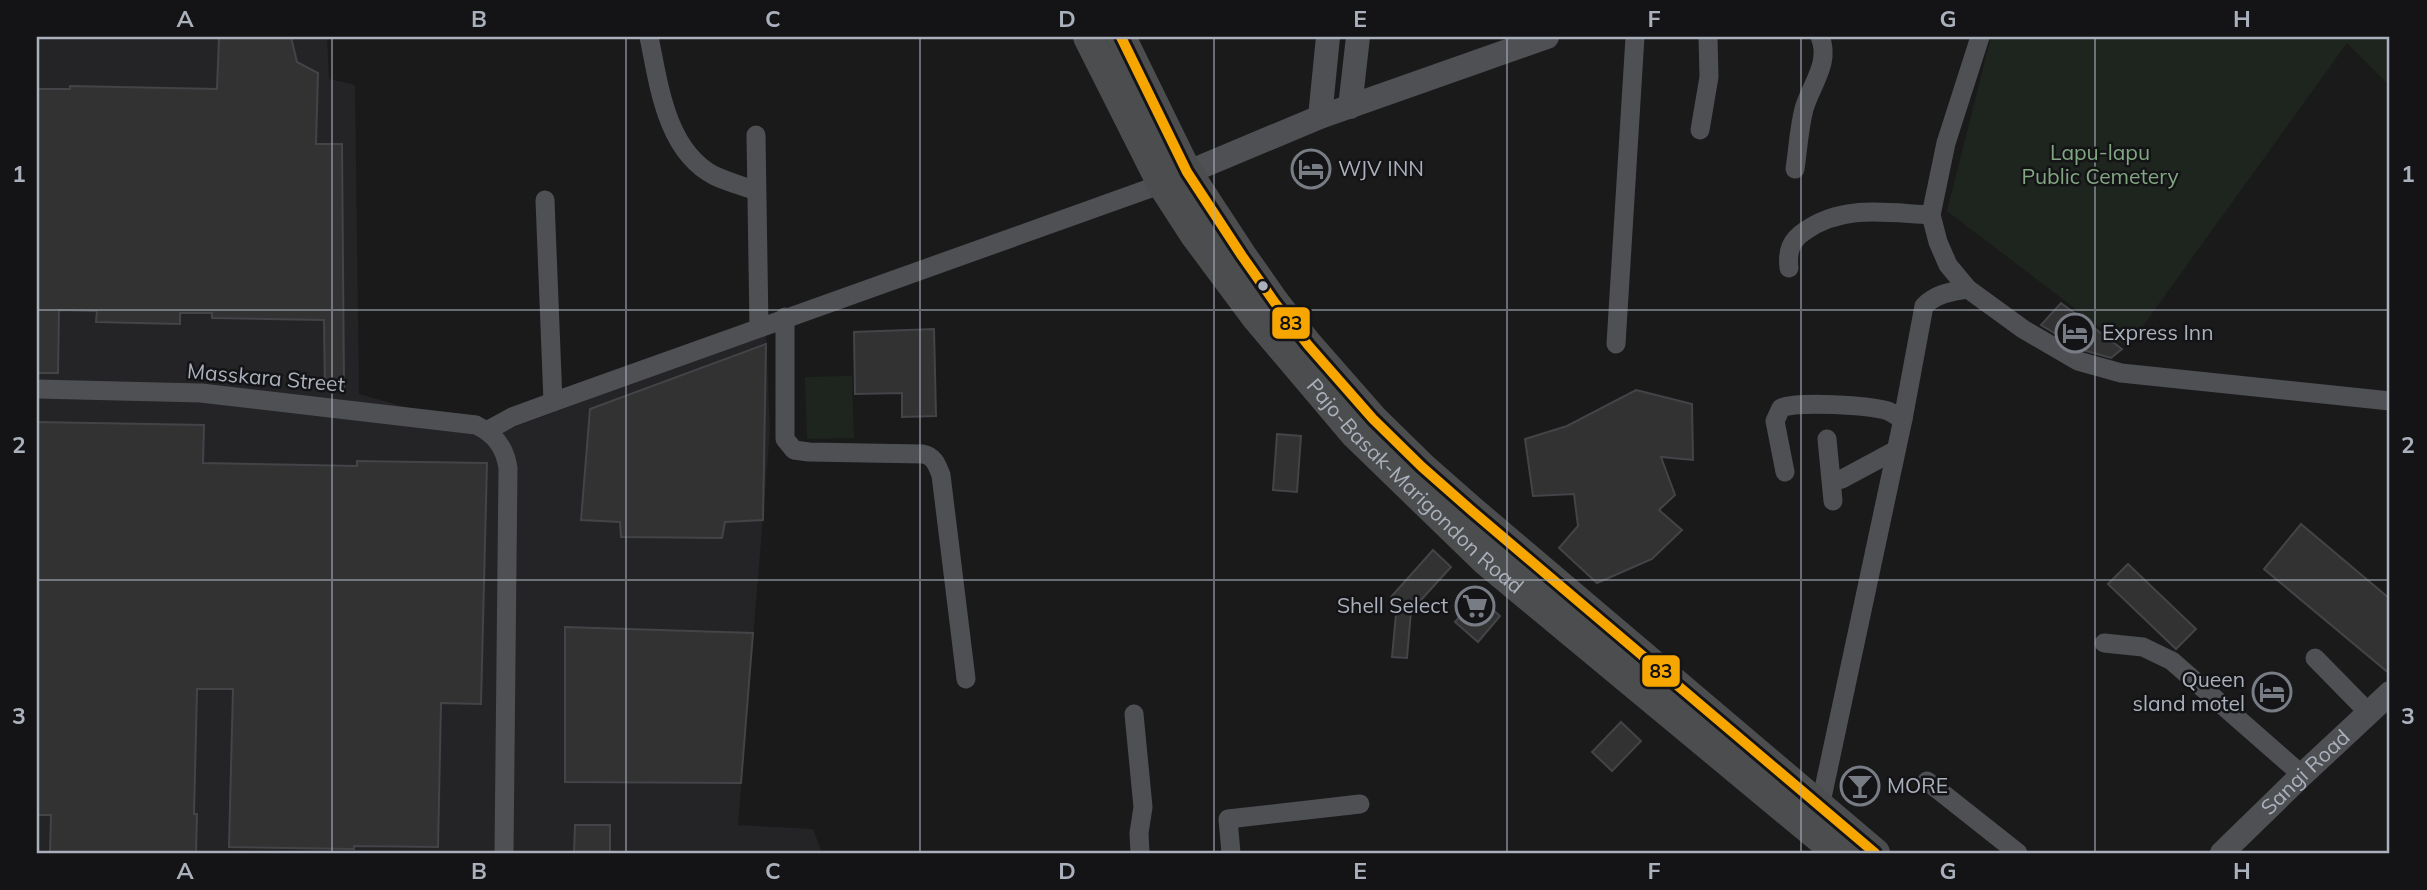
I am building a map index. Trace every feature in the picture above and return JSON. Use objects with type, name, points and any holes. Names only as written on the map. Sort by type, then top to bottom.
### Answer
[{"type":"main road","name":"Pajo-Basak-Marigondon Road","points":[[1088,37],[1174,178],[1241,256],[1308,345],[1373,419],[1472,511],[1875,853]]},
{"type":"main road","name":"Pajo-Basak-Marigondon Road","points":[[1121,37],[1195,236],[1256,317],[1354,434],[1486,561],[1838,853]]},
{"type":"street","points":[[649,37],[660,89],[678,140],[698,164],[715,176],[756,191]]},
{"type":"street","points":[[1321,117],[1328,37]]},
{"type":"street","points":[[1350,107],[1358,37]]},
{"type":"street","points":[[504,853],[508,468],[501,446],[488,430],[512,417],[1174,178],[1321,117],[1546,37]]},
{"type":"street","points":[[1616,344],[1635,37]]},
{"type":"street","points":[[1700,130],[1709,77],[1708,37]]},
{"type":"street","points":[[1795,169],[1804,110],[1819,77],[1824,48],[1820,37]]},
{"type":"street","points":[[1980,37],[1946,143],[1931,215],[1948,265],[1968,289],[2022,329],[2078,361],[2121,373],[2390,401]]},
{"type":"street","points":[[756,135],[759,327]]},
{"type":"street","points":[[545,200],[553,402]]},
{"type":"street","points":[[1789,268],[1789,248],[1798,235],[1830,216],[1853,212],[1931,215]]},
{"type":"street","points":[[1820,807],[1903,419],[1924,306],[1943,293],[1968,289]]},
{"type":"street","points":[[785,317],[785,439],[794,450],[923,454],[929,455],[935,461],[942,475],[966,679]]},
{"type":"street","name":"Masskara Street","points":[[37,389],[201,393],[463,423],[488,430]]},
{"type":"street","points":[[1785,472],[1775,421],[1781,408],[1799,404],[1872,408],[1889,411],[1903,419]]},
{"type":"street","points":[[1827,439],[1832,491],[1842,479],[1896,450]]},
{"type":"street","points":[[2104,643],[2143,647],[2172,662],[2302,775]]},
{"type":"street","points":[[2315,658],[2369,713]]},
{"type":"street","name":"Sangi Road","points":[[2222,853],[2390,693]]},
{"type":"street","points":[[1134,714],[1143,807],[1139,833],[1140,853]]},
{"type":"street","points":[[1927,781],[2018,853]]},
{"type":"street","points":[[1231,853],[1228,820],[1360,804]]},
{"type":"shaded area","points":[[37,37],[327,37],[329,79],[355,85],[359,394],[498,433],[766,334],[770,430],[738,825],[813,829],[822,853],[37,853]]},
{"type":"green space","name":"Lapu-lapu Public Cemetery","points":[[1991,37],[2390,37],[2390,86],[2347,43],[2127,348],[1947,211]]},
{"type":"green space","points":[[852,376],[854,438],[807,439],[805,377]]},
{"type":"building","points":[[219,37],[291,37],[297,62],[318,73],[316,144],[342,144],[344,389],[325,389],[324,320],[212,318],[212,313],[180,313],[180,324],[96,322],[97,311],[59,310],[58,373],[37,373],[37,89],[70,89],[70,86],[217,89]]},
{"type":"building","name":"Express Inn","points":[[2061,303],[2122,349],[2111,358],[2083,350],[2041,325]]},
{"type":"building","points":[[934,329],[936,416],[902,417],[902,393],[855,394],[854,332]]},
{"type":"building","points":[[766,344],[763,520],[725,522],[722,538],[621,537],[620,522],[581,520],[590,409]]},
{"type":"building","points":[[1636,390],[1692,404],[1693,460],[1661,457],[1675,495],[1659,510],[1682,530],[1652,559],[1597,583],[1559,548],[1578,526],[1574,494],[1533,496],[1525,439],[1567,426]]},
{"type":"building","points":[[37,422],[204,425],[203,463],[357,466],[357,461],[487,463],[481,704],[441,703],[438,847],[229,847],[233,689],[197,689],[194,814],[197,814],[196,853],[50,853],[51,815],[37,815]]},
{"type":"building","points":[[1277,434],[1301,436],[1297,492],[1273,490]]},
{"type":"building","points":[[2301,524],[2390,599],[2390,674],[2264,569]]},
{"type":"building","points":[[1433,550],[1451,567],[1411,611],[1407,658],[1392,657],[1397,603],[1391,597]]},
{"type":"building","points":[[2128,564],[2196,629],[2176,649],[2108,584]]},
{"type":"building","points":[[1478,596],[1500,616],[1478,642],[1455,622]]},
{"type":"building","points":[[565,627],[753,633],[741,783],[565,782]]},
{"type":"building","points":[[1621,722],[1641,741],[1612,771],[1592,752]]},
{"type":"building","points":[[575,825],[610,825],[610,853],[574,853]]},
{"type":"transit line","name":"83","points":[[1121,37],[1187,172],[1242,256],[1308,345],[1373,419],[1472,511],[1875,853]]},
{"type":"place","name":"WJV INN","points":[[1311,169]]},
{"type":"place","name":"Express Inn","points":[[2075,333]]},
{"type":"place","name":"Shell Select","points":[[1475,606]]},
{"type":"place","name":"Queen sland motel","points":[[2272,692]]},
{"type":"place","name":"MORE","points":[[1860,786]]}]
